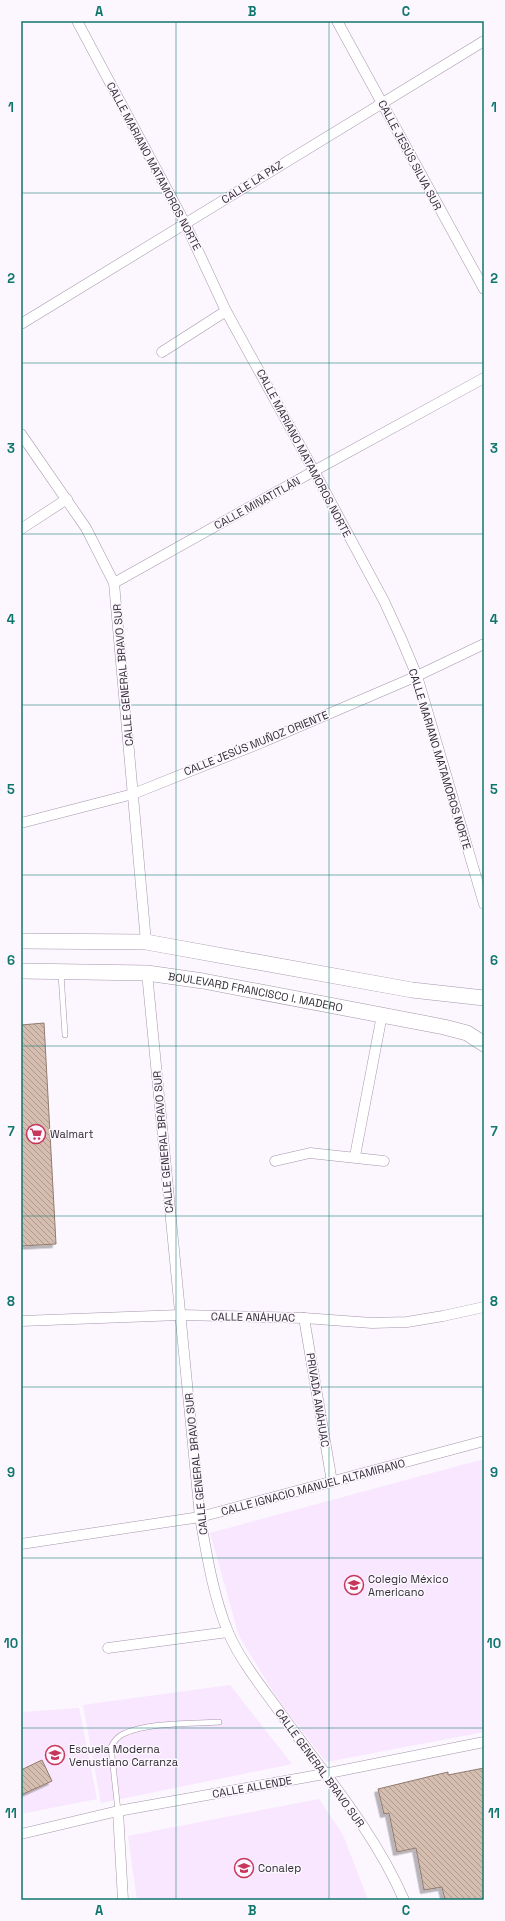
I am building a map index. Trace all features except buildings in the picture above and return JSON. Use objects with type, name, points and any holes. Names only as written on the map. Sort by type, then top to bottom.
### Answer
[{"type":"main road","points":[[21,941],[146,942],[412,990],[484,998]]},
{"type":"main road","name":"BOULEVARD FRANCISCO I. MADERO","points":[[21,971],[147,973],[203,981],[382,1015],[467,1033],[484,1044]]},
{"type":"street","name":"CALLE MARIANO MATAMOROS NORTE","points":[[77,21],[185,223],[226,311],[384,601],[417,676],[484,904]]},
{"type":"street","name":"CALLE JESÚS SILVA SUR","points":[[337,21],[484,289]]},
{"type":"street","name":"CALLE LA PAZ","points":[[21,324],[484,41]]},
{"type":"street","points":[[162,352],[226,311]]},
{"type":"street","name":"CALLE MINATITLÁN","points":[[114,583],[484,378]]},
{"type":"street","name":"CALLE GENERAL BRAVO SUR","points":[[21,434],[86,528],[114,583],[146,942]]},
{"type":"street","points":[[21,529],[67,499]]},
{"type":"street","name":"CALLE JESÚS MUÑOZ ORIENTE","points":[[21,823],[133,794],[262,742],[417,676],[484,644]]},
{"type":"street","name":"CALLE GENERAL BRAVO SUR","points":[[147,973],[200,1517],[210,1572],[228,1632],[238,1651],[263,1689],[378,1848],[404,1900]]},
{"type":"street","points":[[355,1156],[382,1015]]},
{"type":"street","points":[[275,1161],[310,1153],[355,1156],[384,1161]]},
{"type":"street","name":"CALLE ANÁHUAC","points":[[21,1321],[180,1315],[304,1318],[372,1323],[407,1322],[484,1307]]},
{"type":"street","name":"PRIVADA ANÁHUAC","points":[[304,1318],[332,1482]]},
{"type":"street","name":"CALLE IGNACIO MANUEL ALTAMIRANO","points":[[21,1544],[200,1517],[484,1441]]},
{"type":"street","points":[[108,1648],[228,1632]]},
{"type":"street","name":"CALLE ALLENDE","points":[[21,1834],[118,1811],[324,1774],[484,1742]]},
{"type":"street","points":[[118,1811],[123,1900]]},
{"type":"lane","points":[[61,971],[65,1035]]},
{"type":"lane","points":[[118,1811],[111,1747],[115,1740],[122,1734],[140,1729],[219,1722]]},
{"type":"shaded area","name":"Colegio México Americano","points":[[484,1459],[484,1732],[326,1762],[278,1700],[239,1636],[210,1533]]},
{"type":"shaded area","points":[[230,1685],[292,1764],[101,1803],[83,1705]]},
{"type":"shaded area","name":"Escuela Moderna Venustiano Carranza","points":[[79,1708],[97,1799],[21,1814],[21,1712]]},
{"type":"shaded area","name":"Conalep","points":[[319,1799],[343,1835],[368,1900],[137,1900],[128,1836]]},
{"type":"place","name":"Walmart","points":[[36,1134]]},
{"type":"place","name":"Colegio México Americano","points":[[354,1585]]},
{"type":"place","name":"Escuela Moderna Venustiano Carranza","points":[[55,1755]]},
{"type":"place","name":"Conalep","points":[[244,1868]]}]
